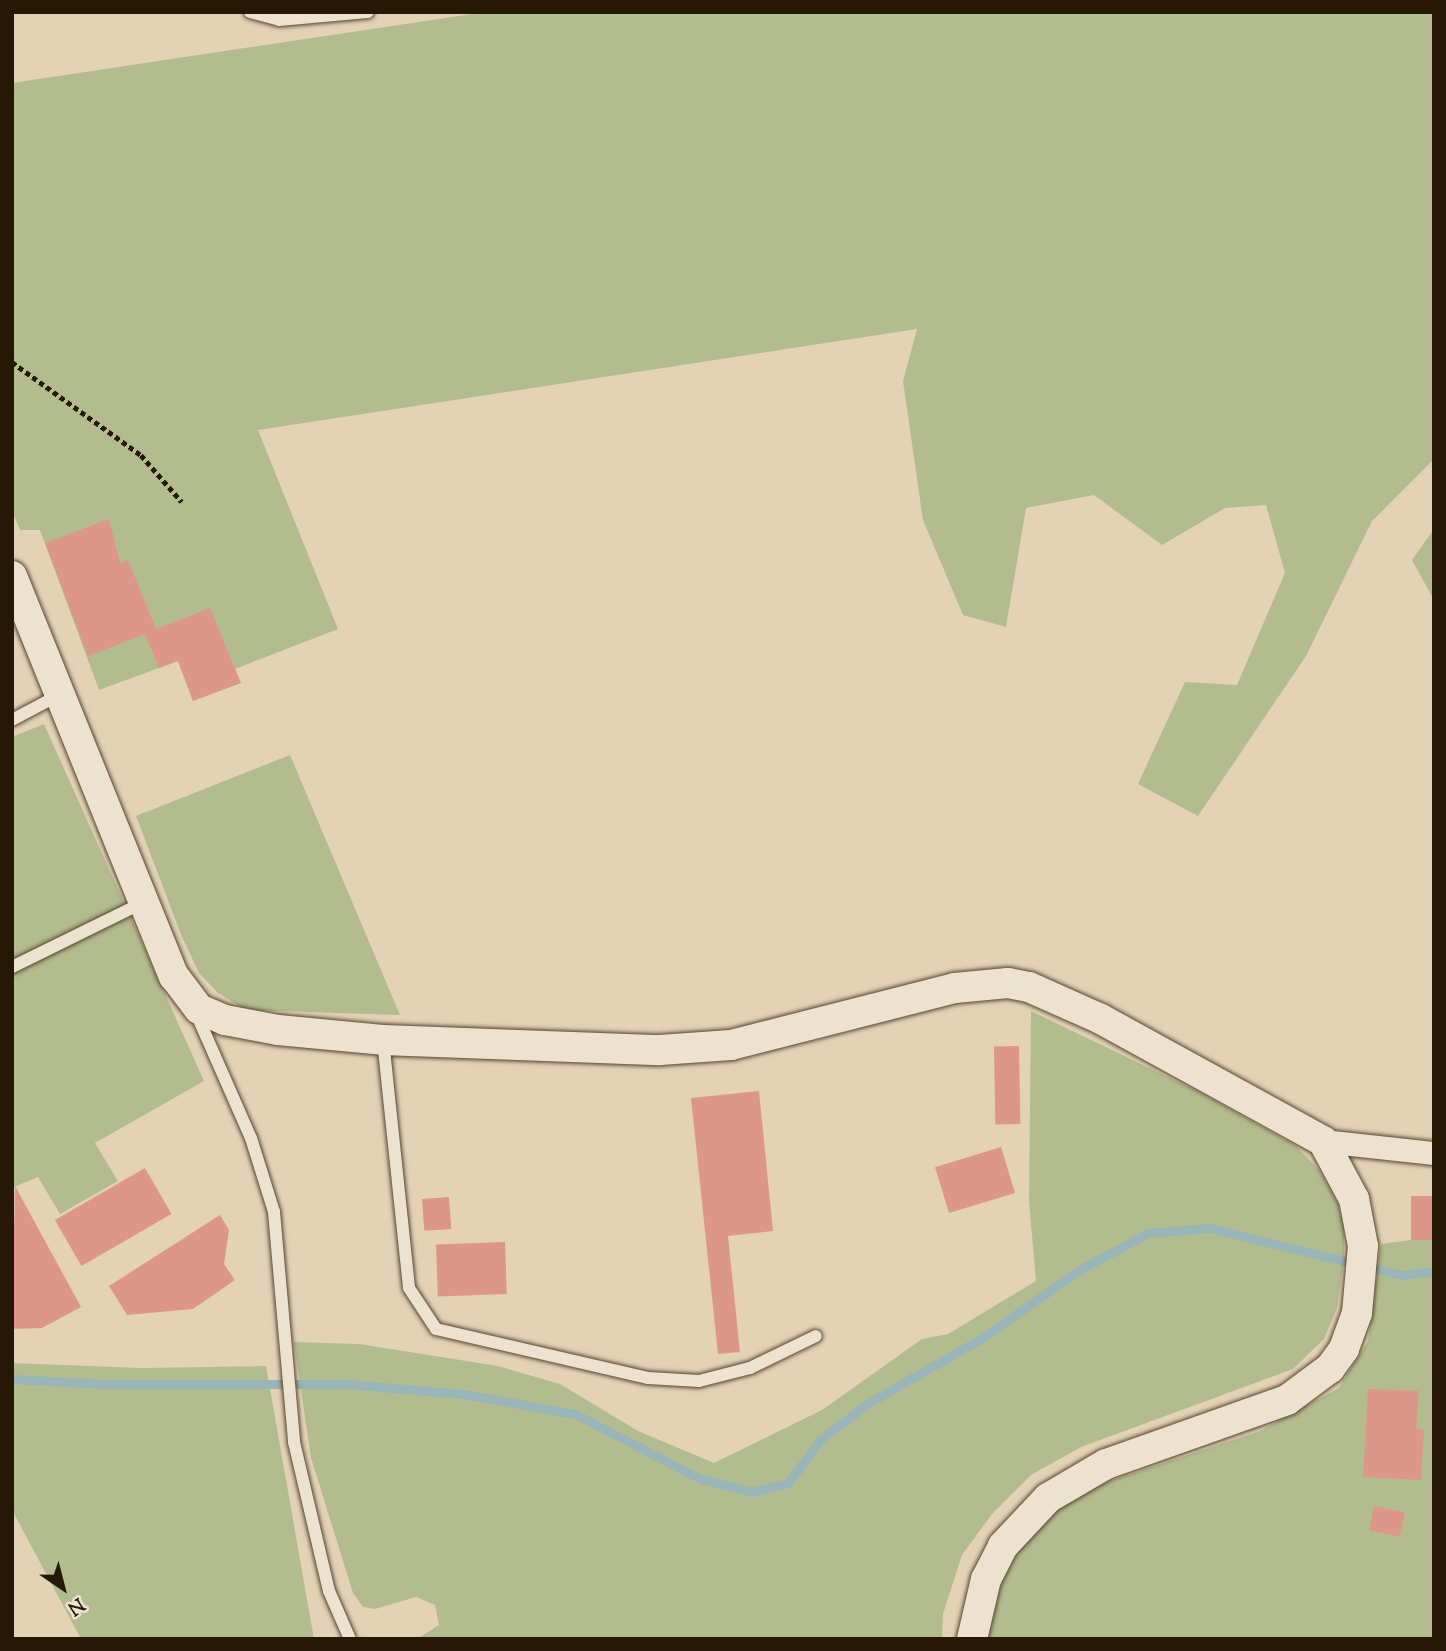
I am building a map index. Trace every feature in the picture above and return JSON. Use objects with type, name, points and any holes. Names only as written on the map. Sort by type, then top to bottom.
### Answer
[{"type":"street","points":[[12,576],[174,975],[191,1002],[225,1020],[278,1030],[383,1040],[660,1050],[731,1045],[955,988],[1008,983],[1030,987],[1101,1019],[1324,1141],[1434,1153]]},
{"type":"street","points":[[972,1639],[986,1579],[1003,1546],[1048,1498],[1106,1464],[1287,1400],[1330,1368],[1344,1349],[1357,1313],[1363,1246],[1354,1199],[1324,1141]]},
{"type":"lane","points":[[250,12],[279,20],[368,12]]},
{"type":"lane","points":[[12,720],[59,695]]},
{"type":"lane","points":[[12,967],[144,902]]},
{"type":"lane","points":[[191,1002],[251,1138],[274,1212],[289,1404],[329,1591],[350,1639]]},
{"type":"lane","points":[[383,1040],[408,1288],[436,1329],[648,1378],[699,1381],[750,1368],[816,1336]]},
{"type":"path","points":[[12,362],[141,455],[182,502]]},
{"type":"green space","points":[[485,12],[1434,12],[1434,459],[1372,521],[1306,656],[1198,816],[1138,784],[1185,682],[1237,685],[1285,573],[1266,505],[1225,508],[1162,545],[1094,495],[1026,508],[1006,627],[963,615],[923,520],[903,381],[917,329],[258,430],[338,629],[235,669],[193,701],[178,661],[99,690],[40,530],[20,530],[12,511],[12,83]]},
{"type":"green space","points":[[1434,529],[1434,600],[1412,560]]},
{"type":"green space","points":[[44,724],[204,1081],[95,1143],[118,1181],[60,1214],[38,1177],[12,1188],[12,737]]},
{"type":"green space","points":[[290,755],[400,1015],[246,1010],[218,993],[199,973],[182,937],[136,816]]},
{"type":"green space","points":[[1031,1011],[1199,1092],[1296,1146],[1319,1170],[1338,1204],[1344,1228],[1344,1261],[1337,1308],[1324,1339],[1293,1369],[1081,1447],[1031,1475],[992,1514],[962,1555],[943,1614],[942,1639],[417,1639],[439,1625],[435,1605],[416,1597],[375,1609],[363,1607],[353,1593],[311,1458],[294,1342],[359,1344],[498,1366],[560,1384],[638,1431],[714,1463],[822,1410],[922,1339],[948,1334],[1036,1281],[1029,1201]]},
{"type":"green space","points":[[1434,1240],[1434,1639],[988,1639],[999,1586],[1017,1552],[1058,1509],[1095,1486],[1260,1431],[1339,1388],[1368,1341],[1381,1244]]},
{"type":"green space","points":[[12,1363],[141,1368],[266,1366],[314,1639],[81,1639],[12,1510]]},
{"type":"building","points":[[109,519],[120,563],[128,560],[156,629],[210,608],[241,683],[193,701],[178,661],[159,668],[145,634],[88,656],[45,543]]},
{"type":"building","points":[[994,1046],[1019,1046],[1020,1124],[995,1124]]},
{"type":"building","points":[[759,1091],[773,1231],[728,1236],[740,1352],[718,1354],[691,1098]]},
{"type":"building","points":[[1001,1147],[1015,1193],[949,1213],[935,1167]]},
{"type":"building","points":[[145,1168],[172,1214],[81,1266],[55,1220]]},
{"type":"building","points":[[15,1186],[81,1307],[42,1328],[15,1329],[12,1324]]},
{"type":"building","points":[[1411,1196],[1434,1196],[1434,1240],[1411,1240]]},
{"type":"building","points":[[449,1197],[451,1229],[424,1231],[422,1199]]},
{"type":"building","points":[[220,1215],[229,1230],[224,1264],[235,1280],[193,1309],[127,1315],[109,1286]]},
{"type":"building","points":[[505,1242],[507,1294],[438,1296],[436,1244]]},
{"type":"building","points":[[1368,1389],[1419,1391],[1416,1429],[1424,1430],[1421,1480],[1363,1477]]},
{"type":"building","points":[[1374,1506],[1404,1512],[1400,1536],[1369,1531]]},
{"type":"waterway","points":[[12,1379],[104,1384],[347,1384],[463,1394],[575,1414],[701,1479],[752,1492],[788,1483],[821,1439],[870,1402],[982,1338],[1081,1269],[1148,1233],[1210,1228],[1402,1275],[1434,1271]]}]
